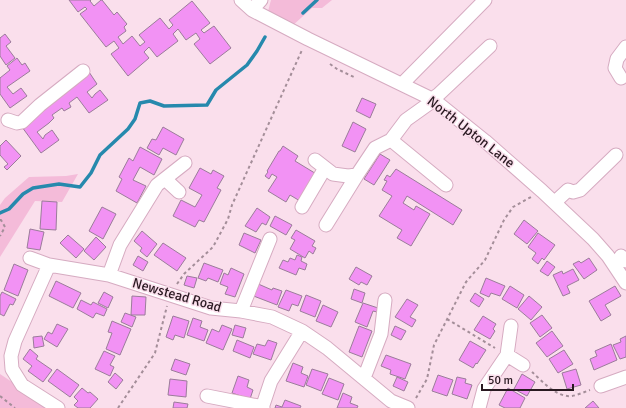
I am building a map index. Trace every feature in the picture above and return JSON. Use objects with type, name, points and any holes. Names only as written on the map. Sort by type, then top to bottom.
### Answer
[{"type":"street","name":"North Upton Lane","points":[[241,0],[252,10],[308,39],[433,99],[485,141],[542,191],[593,239],[608,256],[626,283]]},
{"type":"street","points":[[252,10],[261,0]]},
{"type":"street","points":[[402,84],[485,0]]},
{"type":"street","points":[[326,225],[375,148],[391,140],[406,120],[439,94],[490,46]]},
{"type":"street","points":[[621,78],[615,68],[617,59],[626,47]]},
{"type":"street","points":[[8,120],[17,123],[22,122],[83,71]]},
{"type":"street","points":[[391,140],[446,185]]},
{"type":"street","points":[[554,202],[568,190],[573,192],[580,190],[616,155]]},
{"type":"street","points":[[314,160],[333,174],[348,176],[357,175]]},
{"type":"street","points":[[109,275],[120,245],[157,185],[185,163]]},
{"type":"street","points":[[302,207],[325,168]]},
{"type":"street","points":[[164,179],[179,192]]},
{"type":"street","points":[[241,312],[270,246]]},
{"type":"street","name":"Newstead Road","points":[[30,258],[49,266],[109,275],[169,299],[211,308],[272,317],[302,331],[328,348],[391,401],[411,405]]},
{"type":"street","points":[[49,266],[15,341],[11,356],[12,369],[22,385],[58,408]]},
{"type":"street","points":[[364,378],[381,334],[385,300]]},
{"type":"street","points":[[479,408],[484,389],[507,355],[511,326]]},
{"type":"street","points":[[206,396],[262,408],[271,380],[302,331]]},
{"type":"street","points":[[507,355],[523,365]]},
{"type":"street","points":[[601,386],[626,377]]},
{"type":"path","points":[[118,408],[155,353],[169,299],[184,274],[213,247],[228,219],[236,197],[308,39]]},
{"type":"path","points":[[411,405],[427,379],[434,345],[466,282],[485,260],[504,220],[513,207],[542,191]]},
{"type":"path","points":[[0,220],[4,227],[0,236]]},
{"type":"path","points":[[447,319],[507,355]]},
{"type":"path","points":[[523,365],[560,395],[571,396],[601,386]]},
{"type":"path","points":[[0,396],[15,408]]},
{"type":"shaded area","points":[[271,0],[332,0],[322,8],[312,8],[291,27],[267,15]]},
{"type":"shaded area","points":[[78,174],[62,202],[35,201],[0,257],[0,205],[5,198],[29,177],[66,176]]},
{"type":"shaded area","points":[[0,374],[51,408],[0,408]]},
{"type":"building","points":[[69,0],[91,0],[90,1],[94,6],[102,0],[114,15],[117,12],[127,24],[124,27],[126,31],[118,37],[123,44],[132,36],[140,46],[145,42],[139,35],[160,18],[169,29],[173,25],[169,20],[192,1],[210,23],[201,30],[204,33],[214,26],[231,48],[210,64],[194,44],[200,39],[196,33],[186,40],[178,29],[173,34],[178,41],[157,57],[149,47],[144,52],[149,58],[128,76],[111,54],[119,48],[114,41],[106,47],[80,14],[87,9],[85,7],[78,12]]},
{"type":"building","points":[[5,34],[11,42],[6,46],[15,58],[6,65],[0,56],[0,38]]},
{"type":"building","points":[[17,58],[22,65],[25,63],[30,71],[7,87],[13,94],[21,88],[27,96],[10,108],[0,94],[0,78],[10,70],[7,66]]},
{"type":"building","points":[[89,72],[97,84],[87,92],[92,98],[100,90],[108,100],[89,113],[77,97],[69,103],[71,107],[64,111],[62,108],[52,115],[54,118],[37,132],[43,139],[45,135],[52,130],[59,140],[41,153],[22,127],[40,114],[37,111]]},
{"type":"building","points":[[362,98],[376,104],[370,118],[356,111]]},
{"type":"building","points":[[353,122],[366,129],[355,152],[342,146]]},
{"type":"building","points":[[163,127],[184,139],[176,155],[163,148],[159,155],[147,148],[152,139],[156,140]]},
{"type":"building","points":[[6,140],[21,156],[7,170],[4,167],[8,164],[0,155],[0,146]]},
{"type":"building","points":[[283,146],[298,156],[295,161],[318,175],[300,201],[290,195],[286,202],[268,191],[277,177],[272,174],[269,179],[265,176]]},
{"type":"building","points":[[140,147],[162,159],[154,175],[140,167],[133,180],[146,186],[137,203],[116,191],[122,179],[119,177],[129,158],[133,161]]},
{"type":"building","points":[[380,154],[390,160],[374,185],[364,179]]},
{"type":"building","points":[[200,168],[211,174],[213,170],[224,176],[217,188],[221,190],[204,222],[199,220],[195,227],[173,216],[181,200],[195,207],[202,195],[189,188]]},
{"type":"building","points":[[396,169],[462,210],[453,225],[407,196],[403,203],[414,210],[416,206],[430,214],[411,246],[397,238],[402,230],[379,216],[392,196],[382,190],[387,181],[384,180],[387,175],[390,177]]},
{"type":"building","points":[[42,201],[57,202],[56,230],[40,229]]},
{"type":"building","points":[[102,207],[116,214],[103,239],[89,231]]},
{"type":"building","points":[[257,208],[270,217],[266,225],[262,223],[256,232],[245,226]]},
{"type":"building","points":[[275,216],[292,225],[286,235],[270,226]]},
{"type":"building","points":[[524,220],[538,231],[527,244],[514,234]]},
{"type":"building","points":[[30,229],[44,232],[40,250],[27,248]]},
{"type":"building","points":[[296,230],[315,241],[312,246],[316,248],[313,254],[309,251],[305,258],[290,249],[295,240],[291,238]]},
{"type":"building","points":[[142,231],[157,244],[147,257],[140,251],[142,248],[134,241]]},
{"type":"building","points":[[244,233],[261,240],[255,253],[239,245]]},
{"type":"building","points":[[538,233],[555,245],[544,260],[542,258],[538,264],[532,259],[536,253],[528,247]]},
{"type":"building","points":[[68,235],[84,249],[76,258],[60,243]]},
{"type":"building","points":[[96,237],[106,247],[94,260],[84,251]]},
{"type":"building","points":[[163,243],[186,258],[177,271],[154,255]]},
{"type":"building","points":[[297,255],[302,257],[301,261],[307,264],[305,270],[299,268],[296,275],[279,268],[283,260],[288,262],[290,258],[295,260]]},
{"type":"building","points":[[138,256],[148,262],[143,271],[133,265]]},
{"type":"building","points":[[589,258],[597,270],[584,279],[573,264],[579,261],[581,263]]},
{"type":"building","points":[[547,261],[555,267],[548,276],[540,271]]},
{"type":"building","points":[[204,263],[223,270],[218,282],[208,278],[206,281],[198,278]]},
{"type":"building","points":[[14,264],[28,270],[18,296],[4,290]]},
{"type":"building","points":[[356,267],[372,276],[367,285],[361,282],[359,285],[349,279]]},
{"type":"building","points":[[231,268],[244,274],[235,297],[225,294],[228,287],[220,284],[224,273],[228,275]]},
{"type":"building","points":[[573,269],[579,280],[567,286],[570,293],[563,296],[553,275],[562,271],[563,274]]},
{"type":"building","points":[[187,276],[197,278],[194,288],[184,285]]},
{"type":"building","points":[[486,278],[505,286],[500,296],[491,293],[489,297],[480,293]]},
{"type":"building","points":[[56,281],[81,293],[73,308],[49,296]]},
{"type":"building","points":[[256,283],[272,290],[273,288],[282,291],[277,305],[251,295]]},
{"type":"building","points":[[510,286],[524,295],[517,308],[502,299]]},
{"type":"building","points":[[615,286],[621,296],[605,305],[611,315],[601,321],[589,301]]},
{"type":"building","points":[[354,289],[365,293],[362,303],[351,299]]},
{"type":"building","points":[[286,290],[302,296],[298,306],[292,304],[289,311],[278,307]]},
{"type":"building","points":[[2,292],[16,299],[13,305],[10,304],[4,316],[0,314],[0,296]]},
{"type":"building","points":[[104,292],[113,297],[108,308],[98,303]]},
{"type":"building","points":[[475,293],[484,299],[479,307],[470,301]]},
{"type":"building","points":[[306,295],[321,301],[315,317],[300,311]]},
{"type":"building","points":[[132,296],[146,297],[145,315],[131,315]]},
{"type":"building","points":[[529,296],[542,307],[531,320],[518,309]]},
{"type":"building","points":[[407,299],[418,305],[410,317],[416,320],[412,327],[395,317]]},
{"type":"building","points":[[81,300],[91,305],[93,302],[107,309],[104,316],[96,313],[93,318],[77,309]]},
{"type":"building","points":[[363,303],[378,308],[377,312],[373,311],[367,327],[355,322]]},
{"type":"building","points":[[323,305],[338,312],[331,327],[316,321]]},
{"type":"building","points":[[125,313],[136,317],[132,327],[121,322]]},
{"type":"building","points":[[542,315],[552,328],[540,337],[530,323]]},
{"type":"building","points":[[173,316],[189,321],[184,338],[175,335],[173,340],[166,337]]},
{"type":"building","points":[[483,316],[496,324],[493,329],[495,331],[490,339],[474,330]]},
{"type":"building","points":[[193,318],[202,321],[200,327],[208,330],[204,341],[187,335]]},
{"type":"building","points":[[112,321],[131,329],[120,355],[106,349],[112,333],[108,332]]},
{"type":"building","points":[[57,324],[68,329],[57,347],[44,339],[48,332],[52,334]]},
{"type":"building","points":[[222,325],[232,329],[223,350],[206,343],[212,329],[219,332]]},
{"type":"building","points":[[235,325],[246,328],[243,338],[232,335]]},
{"type":"building","points":[[359,326],[372,331],[362,357],[349,352]]},
{"type":"building","points":[[395,326],[406,331],[401,340],[391,335]]},
{"type":"building","points":[[552,331],[563,346],[547,357],[536,343]]},
{"type":"building","points":[[42,336],[44,346],[34,348],[33,337]]},
{"type":"building","points":[[626,336],[626,357],[620,359],[613,345],[621,342],[620,339]]},
{"type":"building","points":[[237,340],[254,347],[250,358],[233,351]]},
{"type":"building","points":[[268,340],[277,343],[271,360],[253,354],[257,344],[265,346]]},
{"type":"building","points":[[470,341],[486,350],[473,368],[459,360]]},
{"type":"building","points":[[611,344],[617,360],[594,370],[590,359],[597,356],[595,351]]},
{"type":"building","points":[[30,349],[38,356],[36,359],[52,370],[43,382],[28,371],[32,366],[23,359]]},
{"type":"building","points":[[564,350],[573,364],[558,373],[549,359]]},
{"type":"building","points":[[104,351],[115,356],[110,365],[114,367],[110,376],[95,369]]},
{"type":"building","points":[[386,355],[411,364],[405,379],[390,374],[391,370],[381,366]]},
{"type":"building","points":[[175,359],[190,364],[186,375],[171,370]]},
{"type":"building","points":[[293,363],[303,367],[301,373],[308,376],[304,387],[286,381]]},
{"type":"building","points":[[57,369],[79,385],[70,397],[48,381]]},
{"type":"building","points":[[312,369],[328,374],[321,391],[306,385]]},
{"type":"building","points":[[576,369],[581,385],[567,389],[562,373]]},
{"type":"building","points":[[115,373],[123,380],[116,389],[108,382]]},
{"type":"building","points":[[522,374],[535,382],[527,396],[514,389]]},
{"type":"building","points":[[438,375],[453,380],[447,396],[432,391]]},
{"type":"building","points":[[238,376],[249,380],[247,387],[253,390],[250,399],[232,393]]},
{"type":"building","points":[[397,377],[408,382],[404,391],[393,386]]},
{"type":"building","points":[[457,377],[466,379],[465,383],[472,385],[467,399],[452,394]]},
{"type":"building","points":[[329,378],[344,384],[338,400],[322,394]]},
{"type":"building","points":[[170,379],[187,381],[186,397],[168,395]]},
{"type":"building","points":[[82,388],[88,393],[90,392],[98,399],[90,408],[78,408],[74,405],[78,401],[74,397]]},
{"type":"building","points":[[508,388],[525,398],[520,408],[505,408],[499,405]]},
{"type":"building","points":[[343,393],[352,397],[350,403],[358,406],[357,408],[337,408]]},
{"type":"building","points":[[285,400],[301,406],[300,408],[275,408],[276,405],[282,407]]},
{"type":"building","points":[[593,401],[599,408],[585,408]]},
{"type":"building","points":[[174,402],[188,404],[187,408],[173,408]]},
{"type":"waterway","points":[[303,13],[317,0]]},
{"type":"waterway","points":[[0,213],[9,209],[23,194],[33,188],[59,184],[80,187],[91,173],[100,155],[128,129],[135,119],[140,103],[150,101],[164,106],[207,105],[216,90],[247,65],[265,37]]}]
